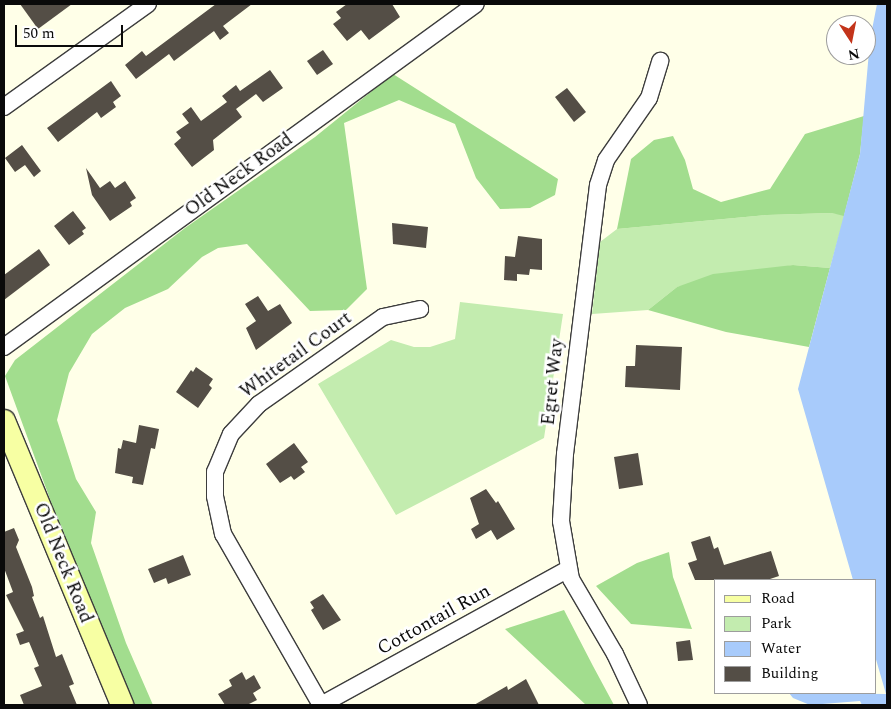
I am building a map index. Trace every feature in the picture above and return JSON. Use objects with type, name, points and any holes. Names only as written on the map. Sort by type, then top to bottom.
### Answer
[{"type":"street","points":[[4,107],[148,4]]},
{"type":"street","name":"Old Neck Road","points":[[4,347],[476,4]]},
{"type":"street","name":"Egret Way","points":[[640,705],[637,694],[583,603],[568,570],[561,521],[565,454],[592,219],[606,160],[649,98],[660,61]]},
{"type":"street","name":"Whitetail Court","points":[[321,705],[223,534],[215,496],[215,472],[231,434],[259,404],[383,317],[420,309]]},
{"type":"street","name":"Old Neck Road","points":[[4,421],[122,705]]},
{"type":"street","name":"Cottontail Run","points":[[321,705],[568,570]]},
{"type":"green space","points":[[393,74],[558,179],[555,195],[530,208],[500,209],[476,178],[455,124],[399,100],[344,123],[367,289],[346,310],[310,311],[247,244],[218,248],[202,257],[168,289],[125,308],[92,334],[69,373],[57,420],[76,479],[96,512],[91,543],[126,643],[153,705],[134,705],[88,603],[5,376],[15,360],[185,228],[315,137]]},
{"type":"green space","points":[[864,116],[860,154],[844,216],[832,213],[767,215],[617,229],[631,159],[654,140],[673,136],[685,160],[693,189],[721,202],[770,189],[805,134]]},
{"type":"green space","points":[[845,214],[830,268],[793,265],[677,287],[648,310],[592,314],[600,242],[617,229],[767,215]]},
{"type":"green space","points":[[793,265],[830,268],[809,347],[726,332],[648,310],[677,287],[713,274]]},
{"type":"green space","points":[[460,302],[563,314],[544,438],[396,515],[318,384],[391,340],[414,347],[430,347],[455,339]]},
{"type":"green space","points":[[669,552],[673,577],[692,629],[631,624],[596,586],[637,563]]},
{"type":"green space","points":[[564,610],[614,705],[586,705],[505,629]]},
{"type":"water","points":[[877,4],[887,4],[887,705],[862,705],[860,701],[810,705],[793,698],[790,694],[886,694],[876,659],[876,579],[853,579],[798,389],[860,154],[868,65],[876,65],[875,15]]},
{"type":"building","points":[[20,4],[72,4],[38,29]]},
{"type":"building","points":[[216,4],[252,4],[223,26],[229,33],[220,40],[214,31],[174,61],[169,54],[136,79],[125,65],[142,51],[146,56]]},
{"type":"building","points":[[347,4],[392,4],[400,17],[369,40],[361,30],[347,41],[333,24],[341,18],[336,12]]},
{"type":"building","points":[[323,50],[333,64],[317,75],[307,61]]},
{"type":"building","points":[[270,70],[283,88],[263,102],[256,94],[236,109],[242,117],[213,140],[214,150],[192,167],[174,144],[181,138],[176,132],[189,123],[182,114],[191,107],[201,121],[227,102],[222,96],[236,85],[240,91]]},
{"type":"building","points":[[111,81],[121,96],[113,102],[116,107],[101,118],[97,112],[58,142],[47,128]]},
{"type":"building","points":[[567,88],[586,112],[574,122],[555,97]]},
{"type":"building","points":[[22,145],[41,171],[34,177],[25,165],[15,172],[5,158]]},
{"type":"building","points":[[86,168],[100,188],[110,181],[115,188],[125,181],[136,198],[130,202],[132,206],[110,221],[92,195]]},
{"type":"building","points":[[73,211],[86,228],[82,231],[84,234],[69,245],[54,226]]},
{"type":"building","points":[[392,223],[428,227],[426,248],[393,244]]},
{"type":"building","points":[[518,236],[542,239],[542,270],[530,269],[529,275],[517,274],[517,281],[504,280],[505,256],[515,257]]},
{"type":"building","points":[[39,249],[50,265],[4,300],[4,275]]},
{"type":"building","points":[[258,296],[268,311],[280,304],[292,323],[256,350],[246,328],[256,321],[245,304]]},
{"type":"building","points":[[636,345],[682,347],[680,390],[625,387],[626,366],[635,366]]},
{"type":"building","points":[[196,367],[213,379],[209,385],[212,388],[198,408],[176,392],[191,370],[193,372]]},
{"type":"building","points":[[139,425],[159,429],[155,449],[151,448],[143,485],[132,483],[133,477],[115,473],[118,448],[121,449],[123,440],[136,443]]},
{"type":"building","points":[[294,443],[308,462],[301,467],[305,472],[294,480],[291,476],[280,483],[266,464]]},
{"type":"building","points":[[638,453],[643,485],[619,489],[614,457]]},
{"type":"building","points":[[486,489],[496,503],[498,501],[515,529],[497,540],[491,530],[476,539],[471,529],[479,524],[470,498]]},
{"type":"building","points":[[14,528],[19,540],[16,547],[32,587],[34,596],[32,597],[40,618],[43,616],[56,657],[62,654],[74,684],[69,686],[77,705],[24,705],[20,695],[42,686],[34,668],[39,666],[29,642],[20,645],[16,634],[24,631],[6,595],[13,592],[4,568],[4,532]]},
{"type":"building","points":[[710,536],[714,549],[718,547],[724,565],[771,551],[779,576],[770,579],[695,580],[688,563],[697,560],[691,542]]},
{"type":"building","points":[[183,555],[191,575],[168,584],[166,578],[154,583],[148,569]]},
{"type":"building","points":[[323,594],[341,620],[323,630],[311,610],[314,608],[310,602]]},
{"type":"building","points":[[690,640],[693,660],[678,661],[676,642]]},
{"type":"building","points":[[242,672],[246,680],[254,675],[261,688],[253,693],[257,700],[247,705],[225,705],[218,694],[232,686],[229,680]]},
{"type":"building","points":[[526,679],[539,705],[474,705],[507,686],[508,690]]}]
